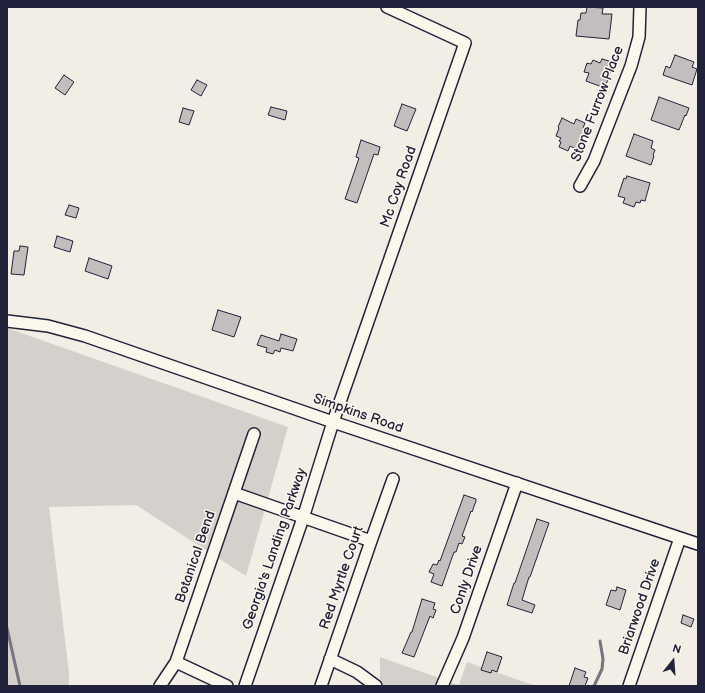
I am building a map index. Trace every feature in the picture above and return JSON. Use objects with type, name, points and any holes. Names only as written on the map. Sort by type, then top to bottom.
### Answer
[{"type":"street","name":"Mc Coy Road","points":[[333,422],[465,43],[387,7]]},
{"type":"street","name":"Stone Furrow Place","points":[[580,186],[594,161],[632,66],[639,37],[640,7]]},
{"type":"street","name":"Simpkins Road","points":[[7,321],[48,326],[85,336],[333,422],[698,544]]},
{"type":"street","name":"Georgia's Landing Parkway","points":[[245,686],[303,518],[333,422]]},
{"type":"street","name":"Botanical Bend","points":[[160,686],[176,662],[254,434]]},
{"type":"street","name":"Red Myrtle Court","points":[[321,686],[393,479]]},
{"type":"street","name":"Conly Drive","points":[[442,686],[463,638],[517,483]]},
{"type":"street","points":[[234,493],[371,541]]},
{"type":"street","name":"Briarwood Drive","points":[[629,686],[680,538]]},
{"type":"street","points":[[330,659],[357,672],[376,686]]},
{"type":"street","points":[[176,662],[227,686]]},
{"type":"shaded area","points":[[7,328],[288,427],[246,576],[136,505],[49,507],[69,673],[69,686],[7,686]]},
{"type":"shaded area","points":[[380,657],[459,685],[467,662],[536,686],[380,686]]},
{"type":"building","points":[[587,7],[603,8],[602,14],[612,14],[609,39],[576,36],[578,20],[580,20],[581,13],[586,13]]},
{"type":"building","points":[[675,55],[694,62],[692,67],[697,69],[692,85],[663,75],[666,66],[670,68]]},
{"type":"building","points":[[602,59],[612,62],[610,66],[612,67],[605,88],[586,81],[589,73],[584,72],[587,63],[591,64],[593,60],[600,63]]},
{"type":"building","points":[[64,75],[74,82],[65,95],[55,88]]},
{"type":"building","points":[[197,80],[207,85],[201,96],[191,90]]},
{"type":"building","points":[[659,97],[689,108],[679,130],[651,120]]},
{"type":"building","points":[[402,104],[416,109],[407,131],[394,126]]},
{"type":"building","points":[[271,107],[287,111],[285,120],[268,115]]},
{"type":"building","points":[[183,108],[194,111],[189,125],[179,122]]},
{"type":"building","points":[[562,118],[574,124],[576,119],[585,123],[583,128],[587,129],[578,150],[570,146],[568,151],[559,147],[561,142],[559,141],[561,138],[556,136]]},
{"type":"building","points":[[634,134],[653,141],[651,148],[655,150],[651,165],[626,156]]},
{"type":"building","points":[[361,140],[380,147],[378,155],[374,154],[357,203],[345,199],[359,158],[356,157]]},
{"type":"building","points":[[627,176],[650,183],[645,201],[641,200],[640,203],[636,202],[634,207],[623,203],[625,198],[618,196],[624,178],[626,179]]},
{"type":"building","points":[[69,205],[79,208],[76,218],[65,215]]},
{"type":"building","points":[[57,236],[73,241],[70,252],[54,247]]},
{"type":"building","points":[[20,246],[28,247],[24,275],[11,274],[14,251],[19,251]]},
{"type":"building","points":[[89,258],[112,266],[108,279],[85,271]]},
{"type":"building","points":[[218,310],[241,317],[234,337],[212,330]]},
{"type":"building","points":[[281,334],[297,339],[293,351],[281,348],[280,352],[275,350],[273,354],[266,352],[267,348],[257,345],[261,335],[279,341]]},
{"type":"building","points":[[464,495],[476,499],[476,501],[462,536],[465,537],[462,544],[459,543],[456,552],[454,552],[442,586],[431,582],[434,574],[429,572],[433,564],[437,565],[439,560],[440,561]]},
{"type":"building","points":[[537,519],[549,523],[522,600],[535,605],[532,613],[507,605]]},
{"type":"building","points":[[617,587],[626,590],[620,610],[606,605],[611,590],[616,591]]},
{"type":"building","points":[[422,599],[435,603],[433,609],[436,610],[433,618],[430,616],[414,657],[402,653],[412,632]]},
{"type":"building","points":[[683,615],[694,619],[691,627],[681,623]]},
{"type":"building","points":[[487,652],[502,657],[497,672],[492,670],[491,673],[481,670]]},
{"type":"building","points":[[575,668],[586,672],[584,677],[588,678],[585,686],[569,686]]},
{"type":"waterway","points":[[7,628],[20,686]]},
{"type":"waterway","points":[[594,686],[602,669],[603,659],[600,641]]}]
